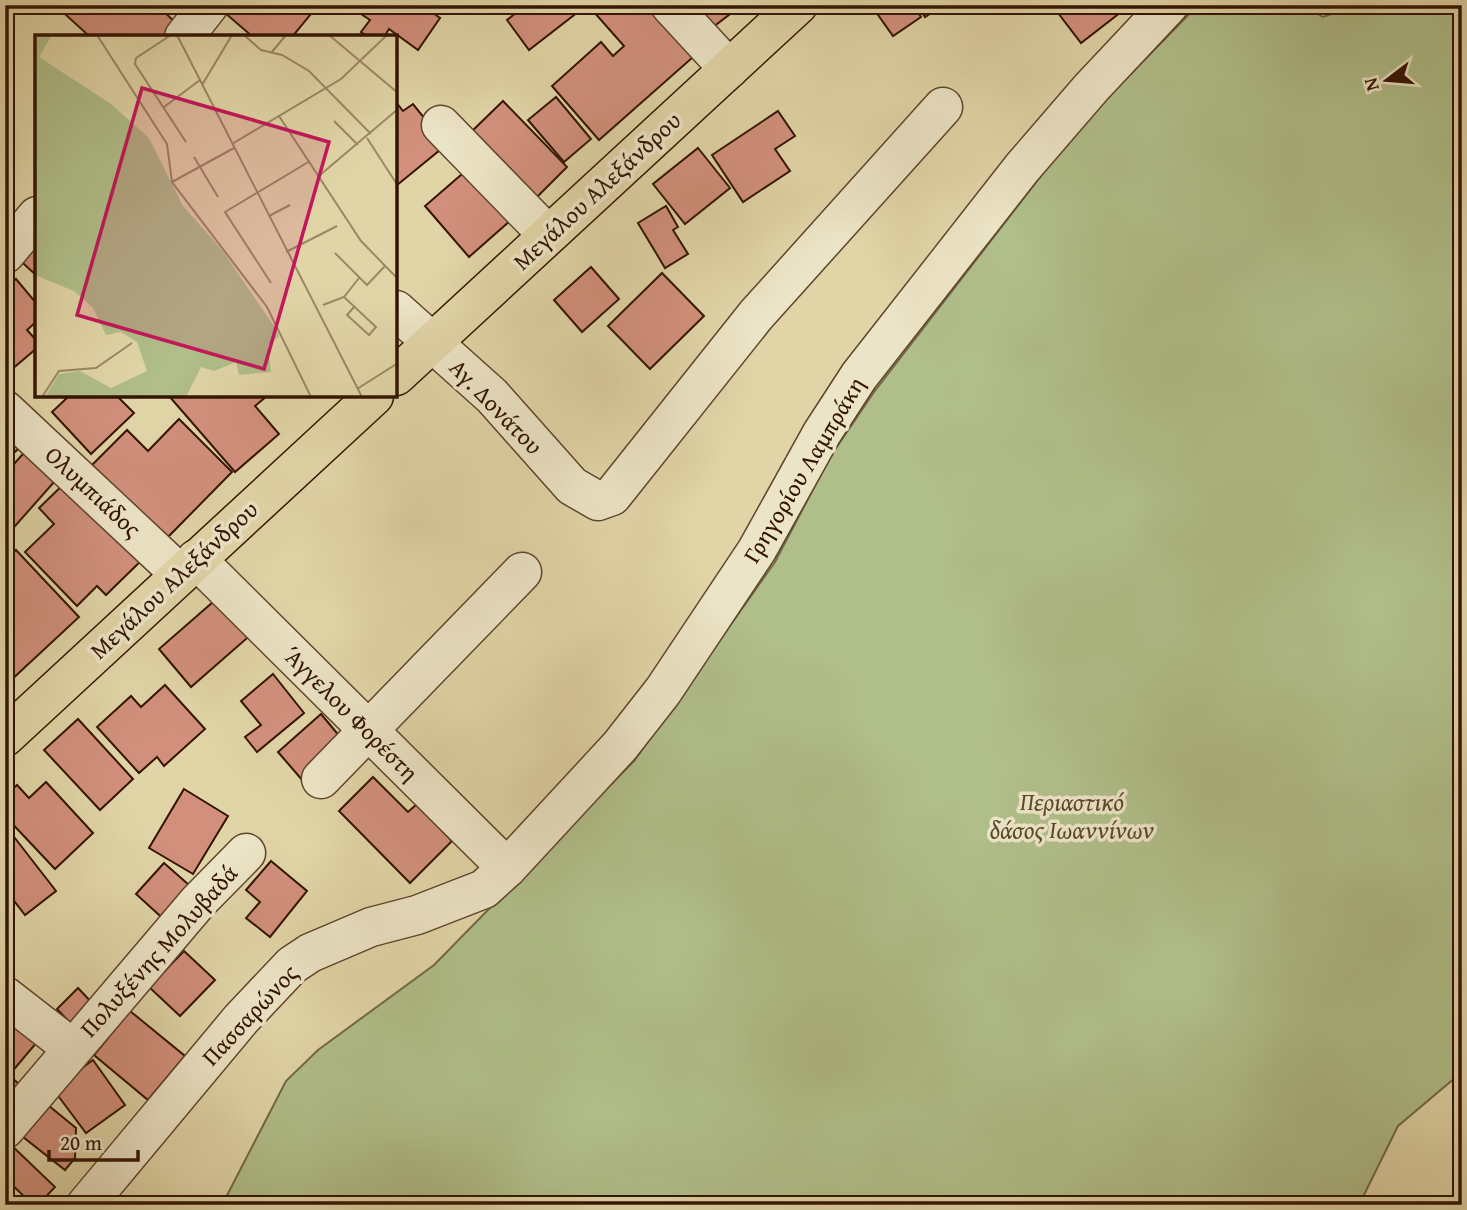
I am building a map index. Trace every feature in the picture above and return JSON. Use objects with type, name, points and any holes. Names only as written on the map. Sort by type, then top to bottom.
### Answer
[{"type":"main road","name":"Μεγάλου Αλεξάνδρου","points":[[397,375],[798,5]]},
{"type":"main road","name":"Μεγάλου Αλεξάνδρου","points":[[5,737],[373,397]]},
{"type":"street","points":[[186,35],[209,5]]},
{"type":"street","points":[[670,5],[729,69]]},
{"type":"street","name":"Γρηγορίου Λαμπράκη","points":[[464,898],[484,889],[507,868],[620,746],[655,702],[757,550],[822,433],[859,376],[1023,168],[1091,88],[1169,5]]},
{"type":"street","name":"Αγ. Δονάτου","points":[[397,311],[492,396],[572,486],[598,501],[612,496],[792,273],[943,107]]},
{"type":"street","points":[[441,125],[548,235]]},
{"type":"street","points":[[5,254],[35,218]]},
{"type":"street","name":"Ολυμπιάδος","points":[[5,410],[188,567]]},
{"type":"street","name":"Άγγελου Φορέστη","points":[[188,567],[368,731],[507,868]]},
{"type":"street","points":[[321,779],[522,572]]},
{"type":"street","name":"Πολυξένης Μολυβαδά","points":[[5,1129],[198,902],[246,853]]},
{"type":"street","name":"Πασσαρώνος","points":[[86,1205],[241,1019],[292,965],[310,953],[371,927],[464,898]]},
{"type":"street","name":"Πολυξένης Μολυβαδά","points":[[5,996],[72,1048]]},
{"type":"green space","name":"Περιαστικό δάσος Ιωαννίνων","points":[[1198,5],[1303,5],[1323,17],[1361,5],[1462,5],[1462,1072],[1398,1126],[1359,1205],[222,1205],[286,1081],[318,1050],[434,965],[634,761],[775,562],[830,457],[874,392],[1078,128]]},
{"type":"building","points":[[75,5],[103,5],[107,10],[111,5],[157,5],[178,25],[170,35],[88,35],[66,15]]},
{"type":"building","points":[[232,5],[300,5],[311,14],[294,35],[251,35],[225,13]]},
{"type":"building","points":[[358,5],[422,5],[440,18],[418,50],[389,29],[385,35],[365,35],[361,32],[370,20],[355,10]]},
{"type":"building","points":[[512,5],[587,5],[529,50],[507,20],[517,12]]},
{"type":"building","points":[[599,5],[661,5],[701,50],[599,140],[552,86],[601,42],[613,56],[624,46],[593,11]]},
{"type":"building","points":[[696,5],[742,5],[713,27]]},
{"type":"building","points":[[871,5],[913,5],[921,17],[893,36]]},
{"type":"building","points":[[917,5],[943,5],[925,17]]},
{"type":"building","points":[[1052,5],[1116,5],[1121,12],[1081,43]]},
{"type":"building","points":[[556,97],[591,139],[564,162],[528,120]]},
{"type":"building","points":[[503,101],[567,167],[534,200],[469,134]]},
{"type":"building","points":[[397,103],[403,111],[413,104],[446,145],[397,185]]},
{"type":"building","points":[[778,111],[795,136],[775,149],[790,171],[743,202],[712,155]]},
{"type":"building","points":[[698,148],[730,188],[685,224],[653,184]]},
{"type":"building","points":[[476,162],[520,212],[469,257],[425,206]]},
{"type":"building","points":[[666,206],[678,227],[673,230],[688,254],[665,268],[638,223]]},
{"type":"building","points":[[35,233],[35,274],[14,255]]},
{"type":"building","points":[[591,267],[619,299],[582,332],[554,300]]},
{"type":"building","points":[[662,273],[704,316],[650,369],[608,326]]},
{"type":"building","points":[[16,279],[35,302],[35,323],[27,330],[35,339],[35,350],[5,375],[5,288]]},
{"type":"building","points":[[68,397],[118,397],[134,413],[91,454],[52,412]]},
{"type":"building","points":[[170,397],[266,397],[255,406],[279,434],[235,472]]},
{"type":"building","points":[[179,419],[232,472],[166,539],[92,465],[127,430],[148,451]]},
{"type":"building","points":[[5,423],[23,445],[5,460]]},
{"type":"building","points":[[31,445],[62,473],[8,534],[5,531],[5,474]]},
{"type":"building","points":[[72,476],[148,554],[106,595],[97,586],[77,606],[25,552],[54,524],[39,508]]},
{"type":"building","points":[[16,550],[79,617],[9,682],[5,678],[5,560]]},
{"type":"building","points":[[221,595],[254,632],[191,687],[159,649]]},
{"type":"building","points":[[273,674],[304,713],[257,752],[245,737],[261,725],[241,701]]},
{"type":"building","points":[[165,685],[205,729],[164,766],[157,757],[139,773],[97,727],[131,696],[141,707]]},
{"type":"building","points":[[321,714],[346,744],[303,781],[278,752]]},
{"type":"building","points":[[78,719],[133,779],[100,810],[44,750]]},
{"type":"building","points":[[373,777],[408,812],[417,804],[452,841],[410,883],[339,811]]},
{"type":"building","points":[[46,782],[93,833],[55,869],[5,816],[5,796],[17,785],[29,798]]},
{"type":"building","points":[[184,789],[228,816],[193,874],[149,848]]},
{"type":"building","points":[[11,833],[56,891],[25,915],[5,889],[5,837]]},
{"type":"building","points":[[271,861],[307,891],[270,937],[246,918],[260,902],[246,890]]},
{"type":"building","points":[[164,863],[197,892],[169,924],[136,894]]},
{"type":"building","points":[[184,951],[215,980],[180,1016],[149,987]]},
{"type":"building","points":[[78,988],[96,1007],[75,1028],[57,1009]]},
{"type":"building","points":[[130,1011],[185,1056],[148,1100],[94,1055]]},
{"type":"building","points":[[5,1014],[38,1041],[10,1074],[5,1070]]},
{"type":"building","points":[[93,1060],[125,1105],[86,1133],[53,1089]]},
{"type":"building","points":[[11,1077],[27,1091],[5,1116],[5,1084]]},
{"type":"building","points":[[43,1101],[76,1128],[75,1158],[65,1170],[18,1133]]},
{"type":"building","points":[[9,1143],[55,1187],[38,1205],[33,1205],[5,1178],[5,1148]]}]
